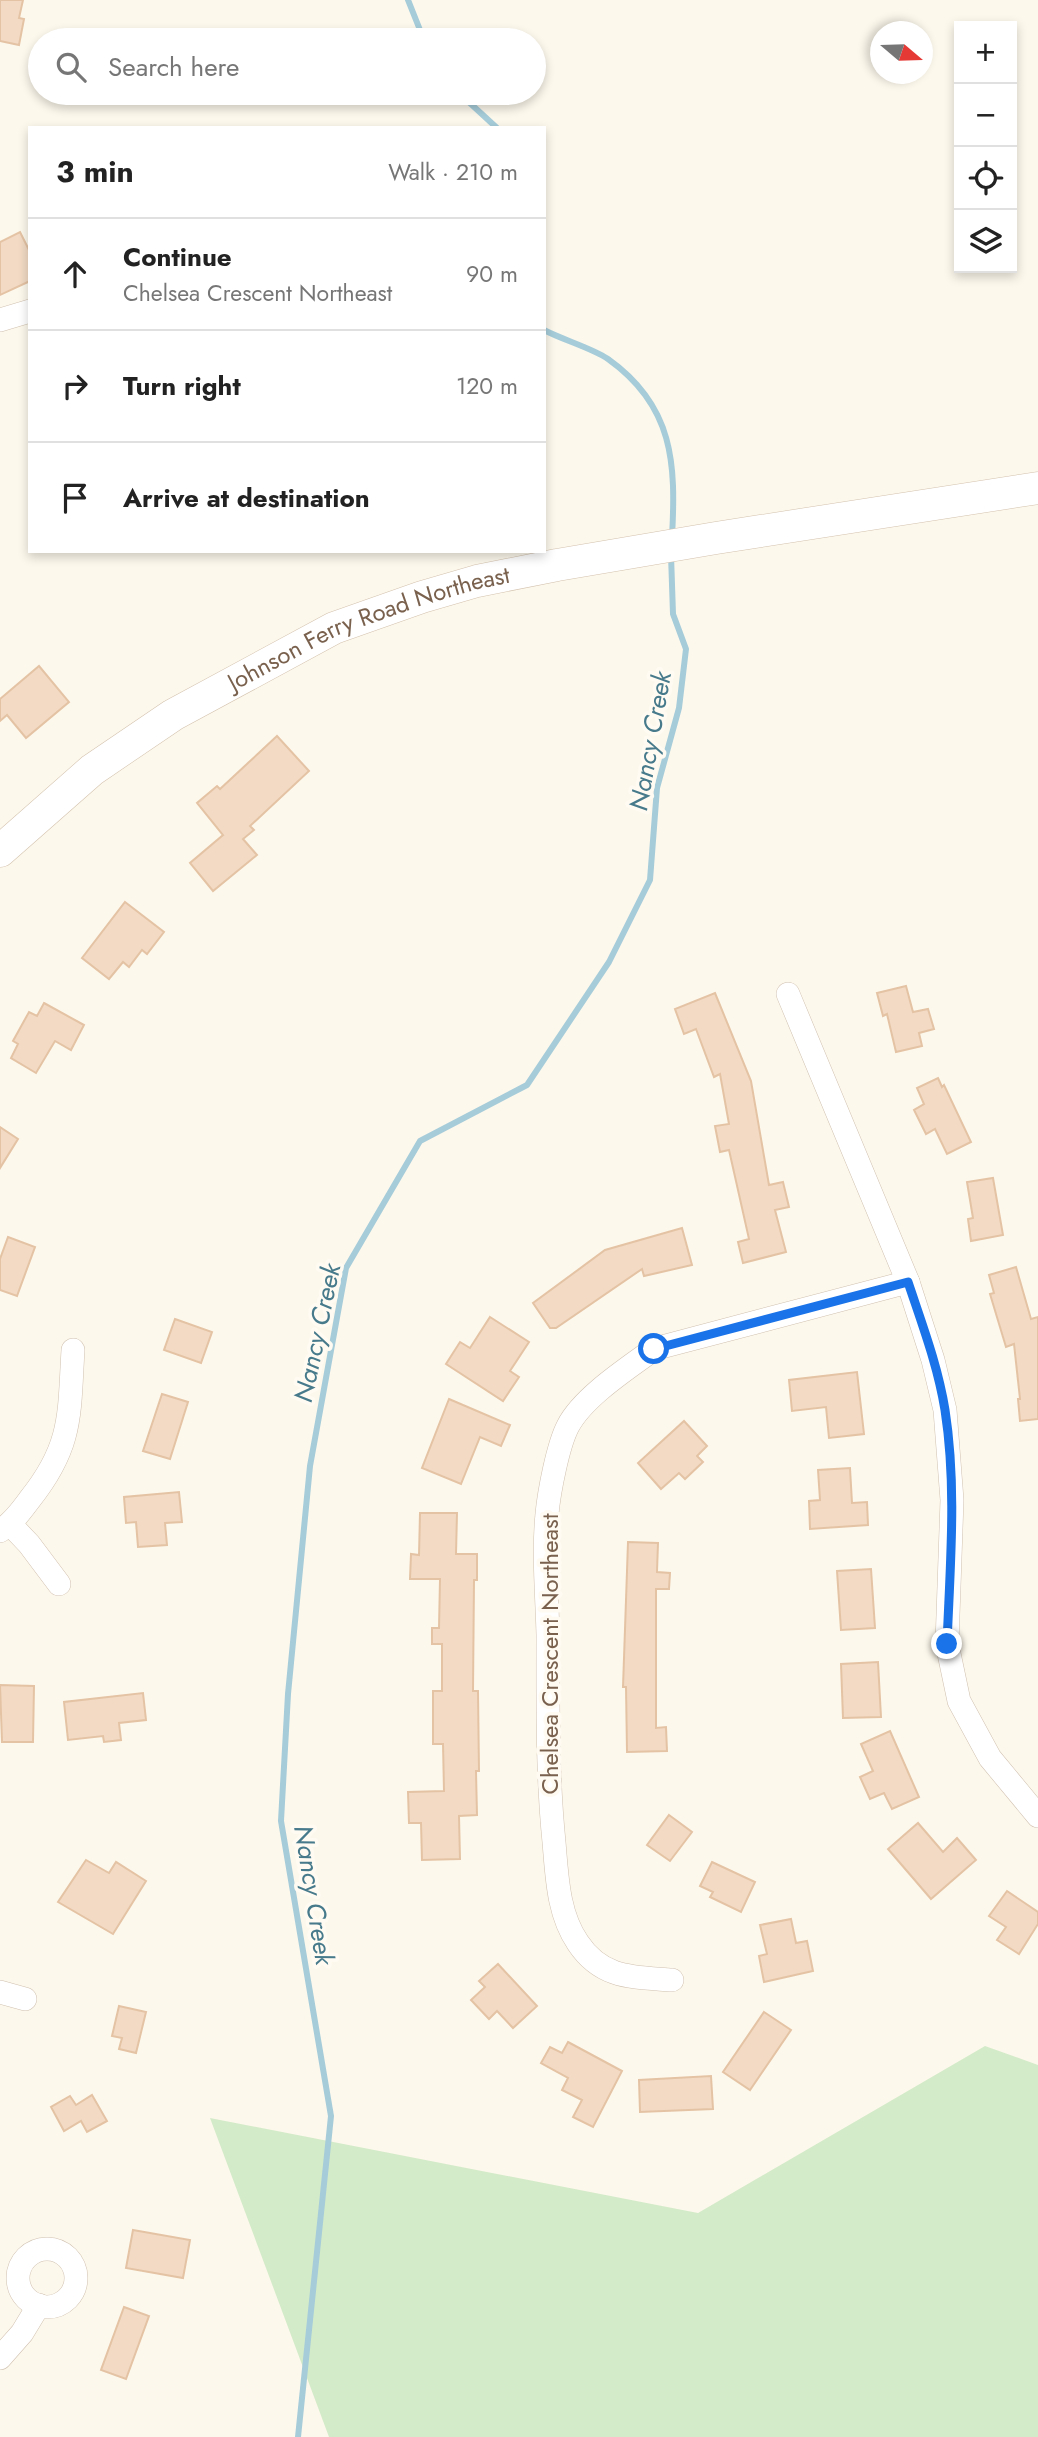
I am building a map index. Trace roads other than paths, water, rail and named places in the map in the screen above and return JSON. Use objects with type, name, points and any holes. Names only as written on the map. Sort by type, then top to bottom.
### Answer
[{"type":"main road","name":"Johnson Ferry Road Northeast","points":[[0,851],[92,770],[173,715],[334,628],[422,597],[477,581],[639,551],[1038,488]]},
{"type":"street","points":[[0,320],[28,312]]},
{"type":"street","points":[[788,994],[908,1282],[933,1360],[945,1410],[952,1500],[947,1644],[960,1701],[990,1758],[1038,1816]]},
{"type":"street","name":"Chelsea Crescent Northeast","points":[[672,1980],[624,1976],[598,1966],[578,1944],[564,1917],[557,1877],[549,1792],[547,1513],[568,1426],[590,1400],[618,1374],[654,1349],[908,1282]]},
{"type":"street","points":[[59,1584],[29,1544],[5,1527],[45,1480],[61,1451],[68,1426],[73,1350]]},
{"type":"street","points":[[0,1992],[25,1999]]},
{"type":"street","points":[[0,2358],[22,2333],[39,2305]]},
{"type":"waterway","name":"Nancy Creek","points":[[408,0],[419,28]]},
{"type":"waterway","name":"Nancy Creek","points":[[472,105],[495,126]]},
{"type":"waterway","name":"Nancy Creek","points":[[546,331],[608,359],[630,377],[646,396],[658,417],[671,461],[672,537]]},
{"type":"waterway","name":"Nancy Creek","points":[[298,2437],[331,2116],[281,1821],[288,1694],[310,1466],[346,1268],[420,1141],[527,1085],[609,962],[650,880],[657,788],[679,708],[686,649],[673,614],[671,555]]}]
